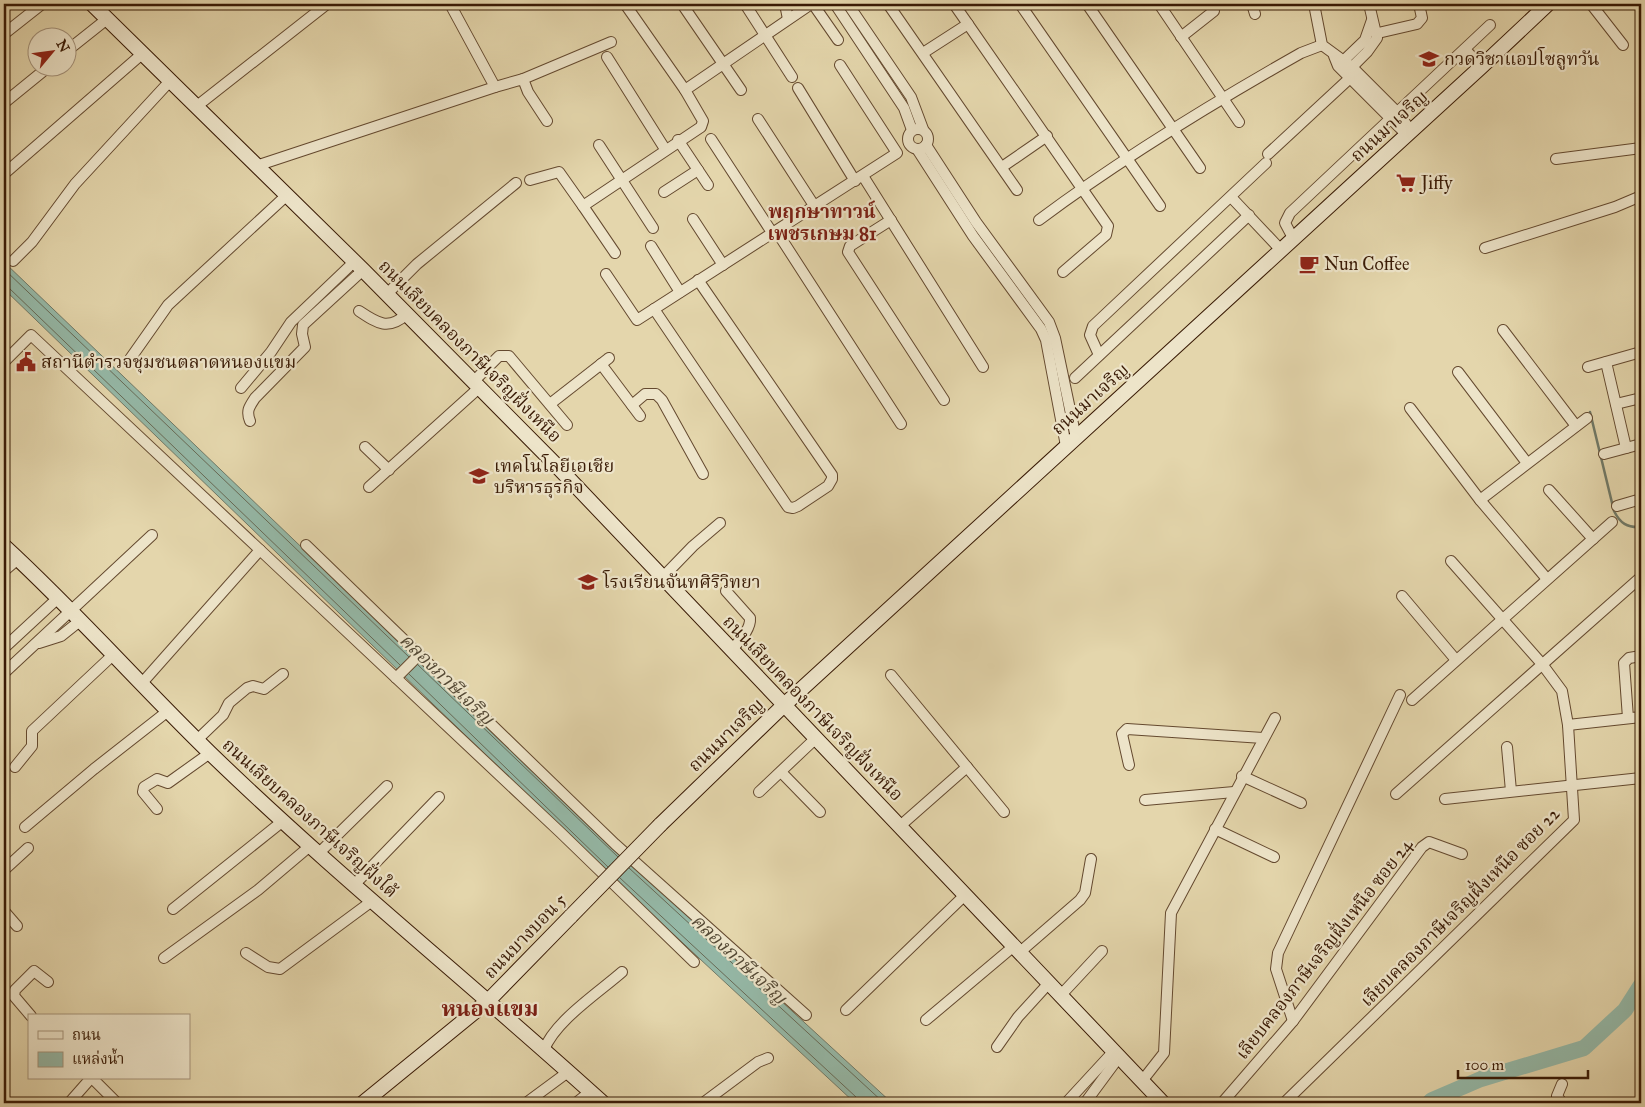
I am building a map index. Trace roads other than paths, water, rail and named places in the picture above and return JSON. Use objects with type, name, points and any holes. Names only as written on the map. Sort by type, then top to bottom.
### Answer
[{"type":"main road","name":"ถนนเลียบคลองภาษีเจริญฝั่งเหนือ","points":[[92,4],[477,384],[1163,1103]]},
{"type":"main road","name":"ถนนมาเจริญ","points":[[660,825],[783,706],[1548,4]]},
{"type":"main road","name":"ถนนเลียบคลองภาษีเจริญฝั่งใต้","points":[[4,546],[114,654],[210,753],[354,885],[603,1103]]},
{"type":"main road","name":"ถนนบางบอน 5","points":[[363,1103],[488,1001],[660,825]]},
{"type":"street","points":[[4,34],[42,4]]},
{"type":"street","points":[[197,106],[327,4]]},
{"type":"street","points":[[450,4],[496,88]]},
{"type":"street","points":[[583,206],[701,126],[703,122],[685,90],[625,4]]},
{"type":"street","points":[[682,4],[741,90]]},
{"type":"street","points":[[744,4],[792,77]]},
{"type":"street","points":[[785,4],[788,19]]},
{"type":"street","points":[[685,90],[812,4],[838,40]]},
{"type":"street","points":[[606,274],[637,320],[897,154],[916,146],[928,138],[917,130],[834,4]]},
{"type":"street","points":[[848,4],[911,97],[917,130]]},
{"type":"street","points":[[888,4],[1017,190]]},
{"type":"street","points":[[954,4],[1047,136],[1108,229],[1106,235],[1063,272]]},
{"type":"street","points":[[1020,4],[1160,206]]},
{"type":"street","points":[[1087,4],[1200,168]]},
{"type":"street","points":[[1159,4],[1239,122]]},
{"type":"street","points":[[1252,4],[1255,14]]},
{"type":"street","points":[[1314,4],[1322,45],[1339,60],[1349,73],[1409,133]]},
{"type":"street","points":[[1099,355],[1090,335],[1093,326],[1231,197],[1376,42],[1378,33],[1372,20],[1369,4]]},
{"type":"street","points":[[1378,33],[1420,22],[1422,18],[1419,4]]},
{"type":"street","points":[[1591,4],[1623,45]]},
{"type":"street","points":[[1182,37],[1214,11]]},
{"type":"street","points":[[78,42],[107,18]]},
{"type":"street","points":[[1339,60],[1365,40],[1372,20]]},
{"type":"street","points":[[923,53],[968,24]]},
{"type":"street","points":[[1294,238],[1285,223],[1290,213],[1395,117],[1490,25]]},
{"type":"street","points":[[256,166],[523,79],[611,42]]},
{"type":"street","points":[[1038,220],[1082,188],[1174,129],[1301,53],[1322,45]]},
{"type":"street","points":[[1465,49],[1481,67]]},
{"type":"street","points":[[4,174],[142,54]]},
{"type":"street","points":[[607,57],[665,149]]},
{"type":"street","points":[[840,65],[897,154]]},
{"type":"street","points":[[4,103],[35,78]]},
{"type":"street","points":[[523,79],[547,121]]},
{"type":"street","points":[[13,261],[32,242],[75,184],[170,81]]},
{"type":"street","points":[[798,88],[859,178],[891,220],[983,367]]},
{"type":"street","points":[[758,119],[814,207]]},
{"type":"street","points":[[917,130],[908,135],[1008,275],[1049,322],[1050,339],[1071,442]]},
{"type":"street","points":[[1002,167],[1047,136]]},
{"type":"street","points":[[711,139],[902,424]]},
{"type":"street","points":[[678,140],[708,185]]},
{"type":"street","points":[[599,145],[653,228]]},
{"type":"street","points":[[1556,159],[1641,148]]},
{"type":"street","points":[[664,192],[698,170]]},
{"type":"street","points":[[530,180],[559,172],[615,254]]},
{"type":"street","points":[[387,294],[417,264],[516,183]]},
{"type":"street","points":[[130,359],[168,305],[287,195]]},
{"type":"street","points":[[1485,248],[1615,207],[1641,196]]},
{"type":"street","points":[[1231,197],[1281,250]]},
{"type":"street","points":[[1075,378],[1249,215]]},
{"type":"street","points":[[693,219],[723,265]]},
{"type":"street","points":[[891,220],[850,246],[848,252],[944,400]]},
{"type":"street","points":[[651,246],[680,292]]},
{"type":"street","points":[[241,388],[271,352],[291,322],[359,266]]},
{"type":"street","points":[[250,420],[248,413],[252,402],[305,347],[302,334],[303,325],[359,266]]},
{"type":"street","points":[[654,309],[788,508],[798,506],[828,486],[832,475],[698,280]]},
{"type":"street","points":[[359,311],[376,322],[392,324],[399,322],[407,314]]},
{"type":"street","points":[[1503,330],[1576,426]]},
{"type":"street","points":[[4,362],[31,334],[260,550],[398,676],[694,962]]},
{"type":"street","points":[[1588,367],[1641,352]]},
{"type":"street","points":[[369,488],[477,384],[499,356],[506,354],[512,358],[567,426]]},
{"type":"street","points":[[550,404],[605,361],[640,416]]},
{"type":"street","points":[[1606,362],[1626,448]]},
{"type":"street","points":[[1458,372],[1527,463]]},
{"type":"street","points":[[632,405],[645,394],[656,394],[662,400],[703,474]]},
{"type":"street","points":[[1616,404],[1641,398]]},
{"type":"street","points":[[1410,408],[1480,500],[1547,579]]},
{"type":"street","points":[[1480,500],[1587,418]]},
{"type":"street","points":[[1604,454],[1641,444]]},
{"type":"street","points":[[365,447],[389,470]]},
{"type":"street","points":[[1549,490],[1593,540]]},
{"type":"street","points":[[1617,506],[1641,499]]},
{"type":"street","points":[[1412,700],[1612,522]]},
{"type":"street","points":[[662,578],[693,546],[720,523]]},
{"type":"street","points":[[4,673],[36,644],[76,616],[152,535]]},
{"type":"street","points":[[306,545],[418,656],[615,844],[806,1015]]},
{"type":"street","points":[[142,683],[260,550]]},
{"type":"street","points":[[4,571],[18,559]]},
{"type":"street","name":"เลียบคลองภาษีเจริญฝั่งเหนือ ซอย 22","points":[[1284,1103],[1571,824],[1576,815],[1568,725],[1562,691],[1542,664],[1451,561]]},
{"type":"street","points":[[1396,794],[1641,577]]},
{"type":"street","points":[[726,591],[750,618],[750,624],[746,632],[731,651]]},
{"type":"street","points":[[1402,596],[1456,660]]},
{"type":"street","points":[[4,648],[58,598]]},
{"type":"street","points":[[15,768],[32,746],[32,731],[114,654]]},
{"type":"street","points":[[398,676],[418,656]]},
{"type":"street","points":[[1628,718],[1624,663],[1629,658],[1641,656]]},
{"type":"street","points":[[197,740],[224,715],[230,702],[247,688],[253,686],[264,689],[283,674]]},
{"type":"street","points":[[891,675],[1004,812]]},
{"type":"street","points":[[1293,1021],[1276,969],[1278,953],[1400,695]]},
{"type":"street","points":[[25,827],[168,711]]},
{"type":"street","points":[[1568,725],[1641,717]]},
{"type":"street","points":[[1142,1081],[1164,1053],[1171,913],[1242,776],[1275,718]]},
{"type":"street","points":[[1129,765],[1122,734],[1127,729],[1263,738]]},
{"type":"street","points":[[759,792],[815,739]]},
{"type":"street","points":[[1507,748],[1511,791]]},
{"type":"street","points":[[157,809],[143,792],[144,787],[157,779],[168,783],[210,753]]},
{"type":"street","points":[[900,826],[966,767]]},
{"type":"street","points":[[781,772],[820,812]]},
{"type":"street","points":[[1242,776],[1301,803]]},
{"type":"street","points":[[1445,799],[1641,778]]},
{"type":"street","points":[[164,958],[315,849],[387,786]]},
{"type":"street","points":[[1145,800],[1234,792]]},
{"type":"street","points":[[354,885],[439,797]]},
{"type":"street","points":[[173,909],[284,821]]},
{"type":"street","points":[[1215,829],[1274,857]]},
{"type":"street","name":"เลียบคลองภาษีเจริญฝั่งเหนือ ซอย 24","points":[[1222,1103],[1293,1021],[1422,847],[1429,842],[1462,854]]},
{"type":"street","points":[[4,870],[28,848]]},
{"type":"street","points":[[926,1020],[1080,900],[1088,882],[1091,859]]},
{"type":"street","points":[[846,1010],[965,895]]},
{"type":"street","points":[[246,953],[268,967],[280,969],[372,901]]},
{"type":"street","points":[[4,912],[17,926]]},
{"type":"street","points":[[1061,995],[1102,951]]},
{"type":"street","points":[[29,1014],[9,994],[34,971],[48,982]]},
{"type":"street","points":[[544,1050],[550,1036],[560,1025],[622,972]]},
{"type":"street","points":[[997,1046],[1018,1017],[1049,983]]},
{"type":"street","points":[[1066,1103],[1116,1054]]},
{"type":"street","points":[[1085,1103],[1116,1054]]},
{"type":"street","points":[[703,1103],[758,1062],[768,1058]]},
{"type":"street","points":[[526,1103],[568,1072]]},
{"type":"street","points":[[69,1103],[90,1080]]},
{"type":"street","points":[[94,1080],[117,1103]]},
{"type":"street","points":[[1562,1084],[1557,1096],[1562,1103]]},
{"type":"street","points":[[576,1103],[590,1092]]},
{"type":"water","points":[[4,262],[632,864],[892,1103],[855,1103],[615,880],[4,289]]},
{"type":"waterway","points":[[1590,412],[1614,511],[1624,524],[1632,527],[1641,527]]},
{"type":"waterway","points":[[1429,1103],[1481,1079],[1584,1048],[1625,1010],[1641,985]]},
{"type":"place","name":"กวดวิชาแอปโซลูทวัน","points":[[1429,59]]},
{"type":"place","name":"Jiffy","points":[[1406,183]]},
{"type":"place","name":"Nun Coffee","points":[[1309,264]]},
{"type":"place","name":"สถานีตำรวจชุมชนตลาดหนองแขม","points":[[26,362]]},
{"type":"place","name":"เทคโนโลยีเอเชีย บริหารธุรกิจ","points":[[479,476]]},
{"type":"place","name":"โรงเรียนจันทศิริวิทยา","points":[[588,582]]},
{"type":"district","name":"พฤกษาทาวน์ เพชรเกษม 81","points":[[822,222]]},
{"type":"district","name":"หนองแขม","points":[[490,1008]]},
{"type":"water label","name":"คลองภาษีเจริญ","points":[[447,679]]},
{"type":"water label","name":"คลองภาษีเจริญ","points":[[739,959]]}]
